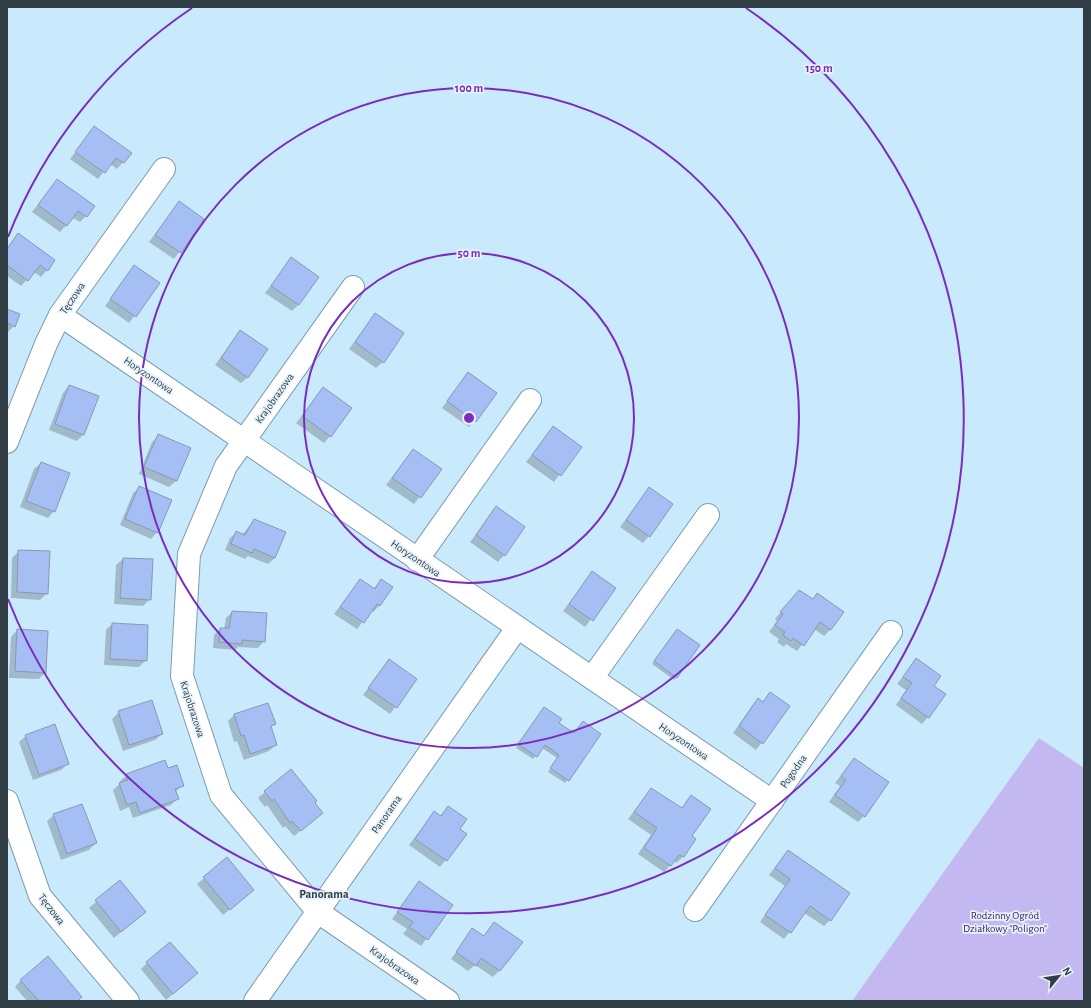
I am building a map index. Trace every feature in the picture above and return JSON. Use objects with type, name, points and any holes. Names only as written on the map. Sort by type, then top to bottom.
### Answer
[{"type":"street","name":"Tęczowa","points":[[7,442],[46,344],[60,315],[164,169]]},
{"type":"street","name":"Krajobrazowa","points":[[353,287],[226,466],[189,554],[182,676],[221,795],[318,912],[448,1001]]},
{"type":"street","name":"Horyzontowa","points":[[60,315],[772,801]]},
{"type":"street","points":[[417,560],[530,400]]},
{"type":"street","points":[[592,678],[708,516]]},
{"type":"street","name":"Panorama","points":[[255,1001],[517,628]]},
{"type":"street","name":"Pogodna","points":[[695,910],[891,632]]},
{"type":"street","name":"Tęczowa","points":[[7,801],[40,896],[128,1001]]},
{"type":"green space","name":"Rodzinny Ogród Działkowy \"Poligon\"","points":[[1039,738],[1084,768],[1084,1001],[852,1001]]},
{"type":"building","points":[[94,126],[132,153],[124,163],[116,158],[105,173],[75,152]]},
{"type":"building","points":[[57,179],[95,206],[87,217],[78,211],[67,226],[38,205]]},
{"type":"building","points":[[179,201],[204,219],[181,253],[155,235]]},
{"type":"building","points":[[18,233],[55,260],[48,271],[40,265],[28,281],[7,265],[7,249]]},
{"type":"building","points":[[291,257],[319,277],[299,305],[271,286]]},
{"type":"building","points":[[134,265],[160,283],[136,317],[110,299]]},
{"type":"building","points":[[7,309],[20,314],[15,327],[7,323]]},
{"type":"building","points":[[375,313],[404,333],[384,363],[355,342]]},
{"type":"building","points":[[240,330],[268,349],[248,378],[221,358]]},
{"type":"building","points":[[468,372],[497,393],[476,422],[447,401]]},
{"type":"building","points":[[69,385],[99,396],[84,435],[55,424]]},
{"type":"building","points":[[323,387],[352,408],[331,437],[302,416]]},
{"type":"building","points":[[553,426],[582,447],[561,476],[532,455]]},
{"type":"building","points":[[158,434],[191,448],[177,481],[144,467]]},
{"type":"building","points":[[413,449],[442,469],[421,498],[392,478]]},
{"type":"building","points":[[41,462],[70,473],[55,512],[26,501]]},
{"type":"building","points":[[139,486],[172,500],[158,533],[125,519]]},
{"type":"building","points":[[649,487],[673,504],[650,537],[626,520]]},
{"type":"building","points":[[496,506],[525,527],[505,556],[476,535]]},
{"type":"building","points":[[254,519],[286,532],[275,558],[254,549],[252,553],[231,544],[236,531],[245,535]]},
{"type":"building","points":[[18,550],[50,551],[48,594],[17,592]]},
{"type":"building","points":[[123,558],[153,559],[151,600],[120,598]]},
{"type":"building","points":[[592,571],[616,588],[593,621],[569,604]]},
{"type":"building","points":[[360,579],[375,589],[381,579],[393,587],[380,606],[377,604],[364,623],[340,607]]},
{"type":"building","points":[[799,590],[813,599],[817,593],[844,612],[831,630],[820,622],[804,646],[793,638],[791,641],[783,635],[785,632],[775,625],[783,614],[780,612]]},
{"type":"building","points":[[232,611],[267,613],[265,642],[242,640],[242,644],[219,642],[220,628],[229,628]]},
{"type":"building","points":[[112,623],[148,625],[147,661],[110,659]]},
{"type":"building","points":[[17,629],[48,631],[46,673],[15,671]]},
{"type":"building","points":[[677,629],[700,645],[677,678],[654,661]]},
{"type":"building","points":[[916,658],[941,676],[934,686],[946,694],[929,718],[901,698],[912,683],[903,677]]},
{"type":"building","points":[[389,659],[417,679],[397,708],[368,688]]},
{"type":"building","points":[[770,692],[790,706],[763,744],[739,726],[758,698],[763,702]]},
{"type":"building","points":[[152,700],[163,734],[129,745],[118,711]]},
{"type":"building","points":[[268,703],[276,724],[271,726],[277,745],[250,754],[244,735],[241,736],[234,714]]},
{"type":"building","points":[[544,707],[562,719],[559,723],[574,733],[583,721],[601,734],[569,781],[550,768],[559,755],[545,745],[537,757],[518,744]]},
{"type":"building","points":[[55,724],[69,764],[39,775],[25,735]]},
{"type":"building","points":[[854,758],[889,782],[865,817],[835,795],[846,780],[841,776]]},
{"type":"building","points":[[165,760],[168,768],[177,765],[184,786],[175,789],[179,799],[140,813],[136,802],[127,805],[119,783],[128,780],[126,774]]},
{"type":"building","points":[[291,769],[317,801],[315,803],[323,813],[301,831],[292,821],[290,823],[274,799],[272,801],[264,791]]},
{"type":"building","points":[[651,788],[682,808],[691,795],[711,809],[692,836],[696,839],[684,857],[679,855],[671,866],[644,848],[657,828],[634,812]]},
{"type":"building","points":[[82,804],[97,843],[67,854],[53,814]]},
{"type":"building","points":[[448,806],[467,819],[460,829],[467,834],[447,861],[415,839],[434,811],[441,816]]},
{"type":"building","points":[[788,850],[850,893],[831,921],[810,906],[791,933],[765,915],[790,879],[775,868]]},
{"type":"building","points":[[227,857],[254,890],[230,910],[203,877]]},
{"type":"building","points":[[120,880],[146,912],[121,932],[95,900]]},
{"type":"building","points":[[419,881],[453,905],[428,940],[409,927],[413,922],[397,912]]},
{"type":"building","points":[[494,922],[523,942],[500,971],[481,958],[476,966],[456,952],[472,928],[484,936]]},
{"type":"building","points":[[170,942],[198,973],[173,994],[146,962]]},
{"type":"building","points":[[48,956],[82,997],[77,1001],[39,1001],[20,980]]},
{"type":"district","name":"Panorama","points":[[324,894]]}]
